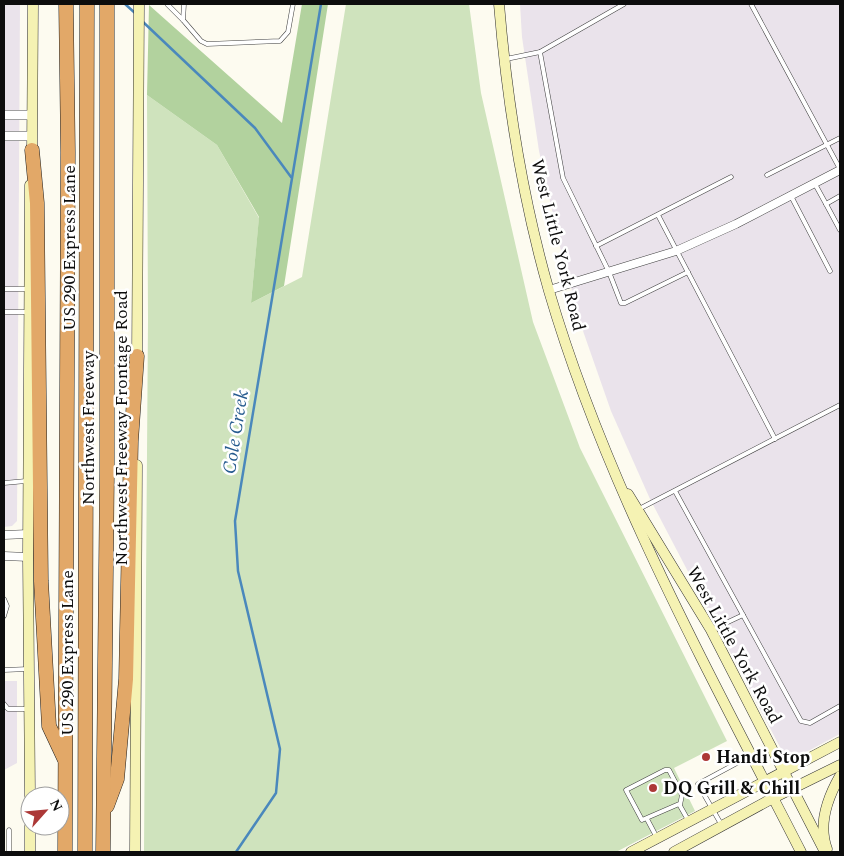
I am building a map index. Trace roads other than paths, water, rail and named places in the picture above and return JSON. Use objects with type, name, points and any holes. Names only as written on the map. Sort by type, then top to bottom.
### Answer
[{"type":"highway","name":"Northwest Freeway","points":[[65,852],[66,4]]},
{"type":"highway","name":"US 290 Express Lane","points":[[85,852],[87,4]]},
{"type":"highway","name":"Northwest Freeway","points":[[103,852],[107,4]]},
{"type":"highway","points":[[32,150],[37,204],[41,581],[49,726],[66,761]]},
{"type":"highway","points":[[104,814],[117,779],[126,679],[131,441],[137,356]]},
{"type":"main road","points":[[30,786],[28,312],[33,4]]},
{"type":"main road","name":"Northwest Freeway Frontage Road","points":[[135,852],[139,4]]},
{"type":"main road","name":"West Little York Road","points":[[498,4],[508,97],[522,181],[549,290],[592,417],[652,560],[693,644],[801,852]]},
{"type":"main road","name":"West Little York Road","points":[[622,485],[639,509],[711,630],[825,852]]},
{"type":"main road","points":[[630,852],[840,742]]},
{"type":"main road","points":[[674,852],[773,798],[840,765]]},
{"type":"main road","points":[[828,852],[824,821],[833,790],[840,776]]},
{"type":"main road","points":[[30,836],[30,852]]},
{"type":"street","points":[[4,115],[32,115]]},
{"type":"street","points":[[4,136],[32,136]]},
{"type":"street","points":[[549,290],[676,250],[736,224],[840,170]]},
{"type":"street","points":[[4,535],[28,534]]},
{"type":"street","points":[[4,556],[28,557]]},
{"type":"lane","points":[[167,4],[204,43],[280,41],[288,32],[293,4]]},
{"type":"lane","points":[[183,20],[184,4]]},
{"type":"lane","points":[[504,59],[540,52],[624,4]]},
{"type":"lane","points":[[751,4],[840,170]]},
{"type":"lane","points":[[540,52],[564,178],[609,272],[621,303],[625,303],[688,272]]},
{"type":"lane","points":[[767,175],[840,138]]},
{"type":"lane","points":[[596,246],[731,177]]},
{"type":"lane","points":[[815,184],[840,230]]},
{"type":"lane","points":[[791,196],[830,271]]},
{"type":"lane","points":[[826,204],[840,196]]},
{"type":"lane","points":[[658,214],[775,439]]},
{"type":"lane","points":[[4,289],[29,289]]},
{"type":"lane","points":[[4,312],[28,312]]},
{"type":"lane","points":[[639,509],[840,406]]},
{"type":"lane","points":[[4,483],[28,481]]},
{"type":"lane","points":[[674,491],[801,721],[810,723],[840,706]]},
{"type":"lane","points":[[4,599],[7,606],[4,616]]},
{"type":"lane","points":[[711,630],[743,615]]},
{"type":"lane","points":[[4,670],[28,669]]},
{"type":"lane","points":[[4,704],[8,710]]},
{"type":"lane","points":[[4,713],[8,710],[29,709]]},
{"type":"lane","points":[[722,826],[698,784],[752,755]]},
{"type":"lane","points":[[680,805],[647,819],[641,818],[626,790],[665,770],[669,770],[682,795],[680,805],[689,822]]},
{"type":"lane","points":[[647,819],[657,838]]},
{"type":"lane","points":[[9,830],[9,852]]},
{"type":"waterway","points":[[125,4],[135,13]]},
{"type":"waterway","name":"Cole Creek","points":[[236,852],[276,793],[280,749],[238,571],[235,521],[321,4]]},
{"type":"waterway","points":[[142,21],[255,128],[291,177]]},
{"type":"place","name":"Handi Stop","points":[[706,757]]},
{"type":"place","name":"DQ Grill & Chill","points":[[653,788]]}]
